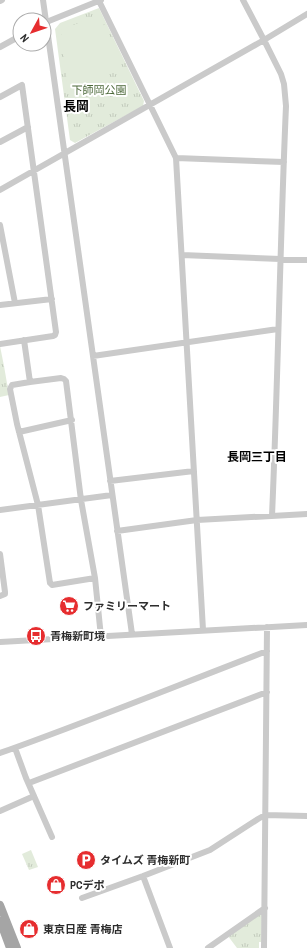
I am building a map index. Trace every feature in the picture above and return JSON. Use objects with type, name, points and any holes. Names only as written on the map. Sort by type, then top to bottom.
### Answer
[{"type":"main road","points":[[0,905],[17,948]]},
{"type":"main road","points":[[0,922],[10,948]]},
{"type":"street","points":[[43,0],[44,12]]},
{"type":"street","points":[[243,0],[276,64],[284,84],[286,106],[272,516]]},
{"type":"street","points":[[52,19],[100,1],[149,105],[176,158],[203,630]]},
{"type":"street","points":[[0,190],[307,14]]},
{"type":"street","points":[[0,47],[12,40]]},
{"type":"street","points":[[49,52],[132,634]]},
{"type":"street","points":[[0,97],[22,85],[56,332],[54,336],[0,344]]},
{"type":"street","points":[[0,142],[28,127]]},
{"type":"street","points":[[176,158],[284,162]]},
{"type":"street","points":[[0,225],[15,304]]},
{"type":"street","points":[[182,255],[307,260]]},
{"type":"street","points":[[0,305],[52,299]]},
{"type":"street","points":[[93,356],[278,329]]},
{"type":"street","points":[[24,340],[30,382]]},
{"type":"street","points":[[95,578],[50,584],[38,505],[19,432],[10,389],[12,385],[64,378],[66,381],[81,500],[95,578],[101,636]]},
{"type":"street","points":[[19,432],[72,420]]},
{"type":"street","points":[[110,481],[194,471]]},
{"type":"street","points":[[0,510],[112,495]]},
{"type":"street","points":[[117,531],[196,520],[307,514]]},
{"type":"street","points":[[0,554],[5,592],[5,594],[0,596]]},
{"type":"street","points":[[0,642],[307,625]]},
{"type":"street","points":[[264,948],[267,627]]},
{"type":"street","points":[[0,753],[118,709],[267,650]]},
{"type":"street","points":[[29,783],[267,692]]},
{"type":"street","points":[[15,748],[52,837]]},
{"type":"street","points":[[0,811],[34,796]]},
{"type":"street","points":[[82,898],[210,850],[265,815],[307,816]]},
{"type":"street","points":[[143,876],[170,948]]},
{"type":"street","points":[[208,948],[265,908]]},
{"type":"green space","name":"下師岡公園","points":[[99,8],[144,101],[143,106],[75,143],[70,140],[55,29],[60,23]]},
{"type":"green space","points":[[99,15],[121,61],[120,68],[68,91],[61,30]]},
{"type":"green space","points":[[0,346],[9,395],[0,397]]},
{"type":"green space","points":[[31,850],[38,867],[29,870],[22,854]]},
{"type":"green space","points":[[259,913],[262,915],[261,942],[259,942],[259,948],[237,948],[228,936]]},
{"type":"place","name":"ファミリーマート","points":[[69,606]]},
{"type":"place","name":"青梅新町境","points":[[36,636]]},
{"type":"place","name":"タイムズ 青梅新町","points":[[86,860]]},
{"type":"place","name":"PCデポ","points":[[56,885]]},
{"type":"place","name":"東京日産 青梅店","points":[[29,929]]},
{"type":"district","name":"長岡","points":[[76,106]]},
{"type":"district","name":"長岡三丁目","points":[[257,457]]}]
